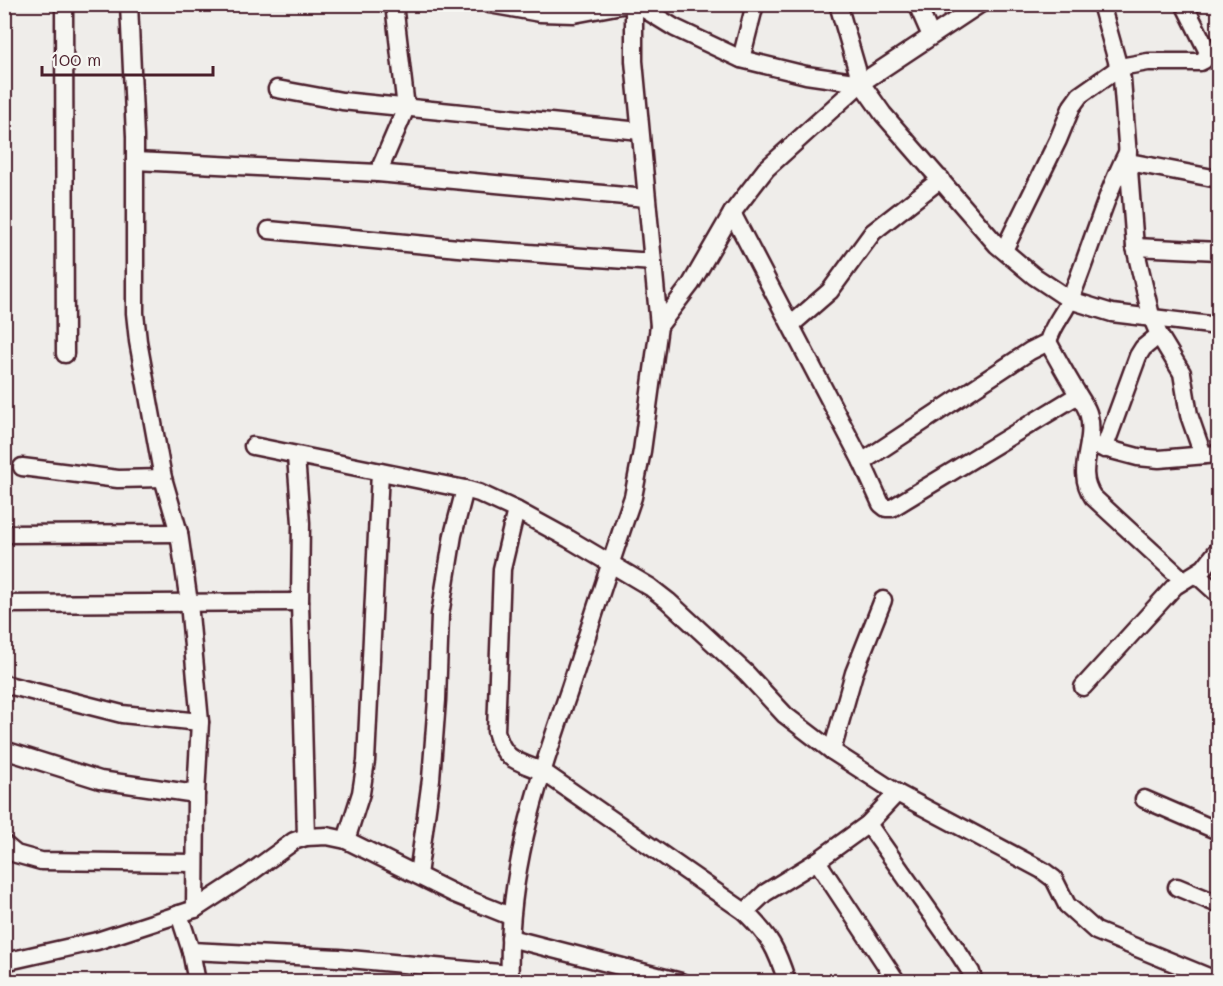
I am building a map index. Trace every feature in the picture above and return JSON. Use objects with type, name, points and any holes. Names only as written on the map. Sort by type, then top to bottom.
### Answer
[{"type":"street","points":[[64,4],[65,354]]},
{"type":"street","points":[[129,4],[135,161],[135,313],[163,478],[179,534],[189,603],[200,722],[194,863],[195,909]]},
{"type":"street","points":[[378,173],[406,108],[394,4]]},
{"type":"street","points":[[489,4],[540,13],[574,14],[627,4]]},
{"type":"street","points":[[191,951],[339,957],[510,978],[510,916],[517,869],[542,771],[633,497],[642,451],[659,326],[633,61],[635,4],[675,28],[741,59],[806,75],[861,83]]},
{"type":"street","points":[[741,59],[755,4]]},
{"type":"street","points":[[838,4],[861,83],[883,114],[1004,250],[1045,285],[1070,300],[1112,313],[1218,326]]},
{"type":"street","points":[[917,4],[931,36]]},
{"type":"street","points":[[659,326],[691,284],[732,213],[766,169],[861,83],[980,4]]},
{"type":"street","points":[[1096,447],[1138,457],[1159,459],[1211,454],[1189,415],[1182,373],[1159,335],[1151,316],[1135,247],[1120,67],[1101,4]]},
{"type":"street","points":[[1004,250],[1058,140],[1072,106],[1080,95],[1120,67],[1148,62],[1200,62],[1204,60],[1208,52],[1184,4]]},
{"type":"street","points":[[277,89],[342,101],[640,131]]},
{"type":"street","points":[[1128,156],[1218,179]]},
{"type":"street","points":[[861,462],[1013,362],[1048,342],[1052,329],[1070,300],[1112,181],[1128,156]]},
{"type":"street","points":[[135,161],[378,173],[646,198]]},
{"type":"street","points":[[791,325],[830,291],[873,232],[941,179]]},
{"type":"street","points":[[732,213],[881,504],[886,508],[892,508],[1078,395]]},
{"type":"street","points":[[269,230],[653,262]]},
{"type":"street","points":[[1135,247],[1218,251]]},
{"type":"street","points":[[1159,335],[1143,348],[1138,356],[1084,473],[1086,487],[1094,497],[1190,577],[1218,594]]},
{"type":"street","points":[[1048,342],[1084,404],[1096,447]]},
{"type":"street","points":[[253,446],[465,489],[516,510],[650,587],[746,673],[785,715],[832,751],[897,793],[1042,870],[1054,879],[1066,905],[1096,931],[1218,981]]},
{"type":"street","points":[[296,456],[301,523],[300,602],[306,837]]},
{"type":"street","points":[[22,467],[102,477],[163,478]]},
{"type":"street","points":[[346,840],[361,793],[366,761],[380,472]]},
{"type":"street","points":[[418,875],[431,780],[440,615],[453,534],[465,489]]},
{"type":"street","points":[[516,510],[502,569],[496,731],[504,753],[512,759],[542,771],[745,912],[768,934],[787,981]]},
{"type":"street","points":[[4,534],[179,534]]},
{"type":"street","points":[[1083,687],[1175,586],[1204,568],[1218,550]]},
{"type":"street","points":[[832,751],[854,673],[883,600]]},
{"type":"street","points":[[4,604],[300,602]]},
{"type":"street","points":[[4,684],[122,714],[200,722]]},
{"type":"street","points":[[4,750],[100,780],[196,794]]},
{"type":"street","points":[[745,912],[765,892],[817,861],[868,824],[897,793]]},
{"type":"street","points":[[1144,799],[1218,831]]},
{"type":"street","points":[[868,824],[956,949],[974,981]]},
{"type":"street","points":[[4,962],[97,941],[195,909],[294,841],[306,837],[327,836],[346,840],[455,894],[510,916]]},
{"type":"street","points":[[4,844],[16,854],[41,861],[194,863]]},
{"type":"street","points":[[817,861],[897,981]]},
{"type":"street","points":[[1177,887],[1218,904]]},
{"type":"street","points":[[179,914],[191,951],[197,981]]},
{"type":"street","points":[[510,938],[681,981]]}]
